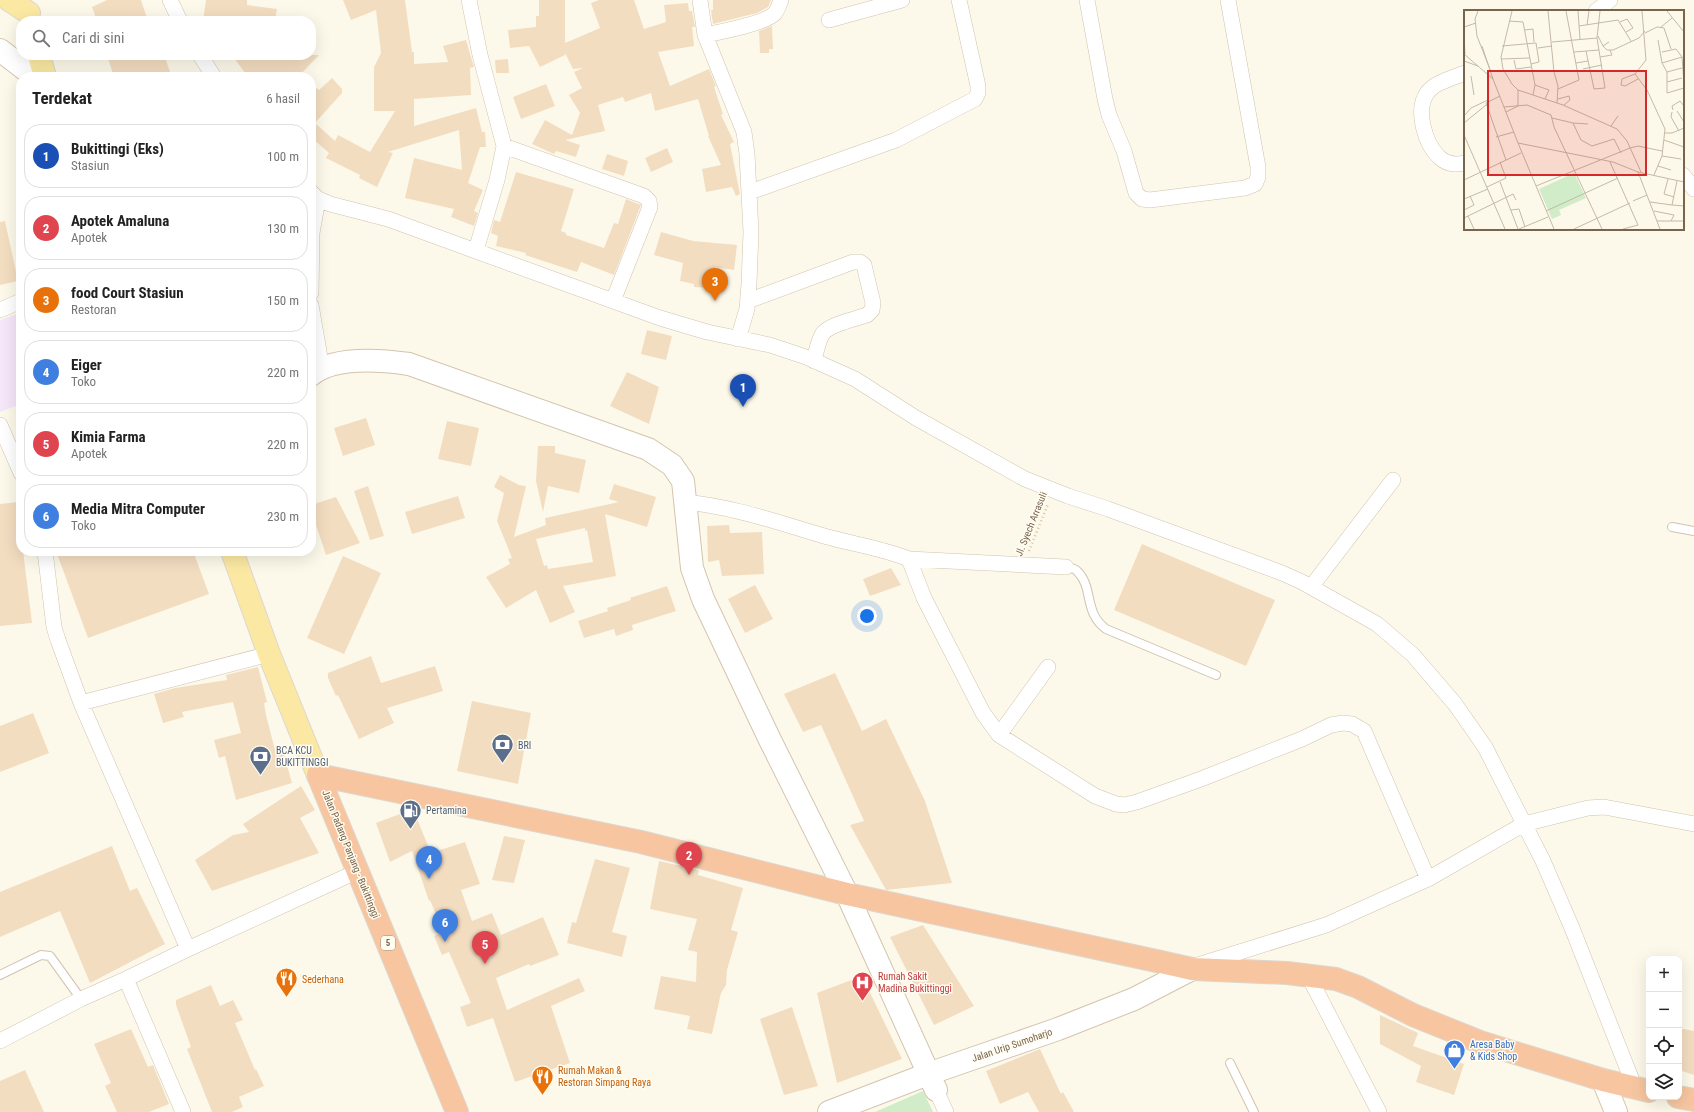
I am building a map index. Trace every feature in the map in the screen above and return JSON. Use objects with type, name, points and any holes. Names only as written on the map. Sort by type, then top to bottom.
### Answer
[{"type":"highway","points":[[318,775],[641,842],[847,894],[1192,969],[1308,975],[1336,979],[1358,987],[1413,1015],[1480,1042],[1603,1080],[1642,1089]]},
{"type":"highway","name":"Jalan Padang Panjang - Bukittinggi","points":[[318,775],[457,1112]]},
{"type":"highway","points":[[1682,1098],[1694,1100]]},
{"type":"main road","points":[[9,0],[30,11]]},
{"type":"main road","points":[[41,60],[44,72]]},
{"type":"main road","points":[[234,556],[269,654],[318,775]]},
{"type":"street","points":[[170,0],[178,16]]},
{"type":"street","points":[[469,0],[480,55],[504,146],[476,250]]},
{"type":"street","points":[[700,0],[705,35],[744,132],[750,192],[751,232],[748,301],[738,339]]},
{"type":"street","points":[[705,35],[743,26],[769,17],[778,8],[781,0]]},
{"type":"street","points":[[829,20],[902,0]]},
{"type":"street","points":[[750,192],[878,147],[975,99],[978,93],[978,86],[959,0]]},
{"type":"street","points":[[1087,0],[1109,115],[1124,151],[1136,193],[1142,199],[1150,200],[1245,188],[1254,184],[1258,177],[1258,168],[1228,0]]},
{"type":"street","points":[[1597,10],[1610,0]]},
{"type":"street","points":[[0,50],[29,72]]},
{"type":"street","points":[[203,60],[211,72]]},
{"type":"street","points":[[1464,74],[1437,84],[1427,93],[1422,104],[1422,123],[1428,143],[1439,158],[1451,164],[1464,163]]},
{"type":"street","points":[[504,146],[644,196],[649,201],[650,207],[613,302]]},
{"type":"street","points":[[1684,176],[1694,188]]},
{"type":"street","points":[[316,196],[330,204],[388,219],[660,318],[707,332],[770,345],[814,361],[855,379],[955,440],[1025,478],[1054,491],[1282,573],[1311,587],[1377,624],[1413,655],[1455,704],[1485,747],[1543,861],[1642,1089]]},
{"type":"street","points":[[748,301],[853,262],[860,262],[864,265],[873,303],[872,310],[867,314],[830,327],[824,332],[820,338],[814,361]]},
{"type":"street","points":[[316,371],[349,361],[381,360],[409,364],[648,448],[672,465],[683,481],[692,568],[703,599],[777,754],[847,894],[946,1112]]},
{"type":"street","points":[[0,425],[16,462]]},
{"type":"street","points":[[1311,587],[1393,480]]},
{"type":"street","points":[[685,502],[740,511],[824,536],[888,550],[909,559],[1066,567]]},
{"type":"street","points":[[46,556],[54,627],[80,703],[188,949]]},
{"type":"street","points":[[909,559],[930,612],[983,713],[999,735],[1095,796],[1116,804],[1124,805],[1137,802],[1208,777],[1302,740],[1330,725],[1343,723],[1352,724],[1364,731],[1428,879]]},
{"type":"street","points":[[80,703],[269,654]]},
{"type":"street","points":[[999,735],[1048,667]]},
{"type":"street","points":[[1192,969],[1201,964],[1326,925],[1428,879],[1524,824],[1588,808],[1604,807],[1694,824]]},
{"type":"street","points":[[0,1041],[80,999],[126,980],[188,949],[358,871]]},
{"type":"street","name":"Jalan Urip Sumoharjo","points":[[829,1112],[932,1082],[1134,999],[1192,969]]},
{"type":"street","points":[[1308,975],[1379,1112]]},
{"type":"street","points":[[126,980],[183,1112]]},
{"type":"street","points":[[1603,1080],[1616,1112]]},
{"type":"lane","points":[[1672,527],[1694,531]]},
{"type":"lane","points":[[1066,567],[1076,570],[1084,580],[1092,614],[1098,623],[1106,629],[1216,676]]},
{"type":"lane","points":[[0,975],[41,955],[50,956],[80,999]]},
{"type":"lane","points":[[1230,1063],[1254,1112]]},
{"type":"path","name":"Jl. Syech Arrasuli","points":[[1024,564],[1054,491]]},
{"type":"shaded area","points":[[16,315],[16,406],[0,412],[0,320]]},
{"type":"green space","points":[[923,1091],[933,1112],[875,1112]]},
{"type":"building","points":[[107,0],[141,0],[146,16],[95,16],[92,7]]},
{"type":"building","points":[[206,0],[247,0],[247,5],[277,9],[276,16],[204,16]]},
{"type":"building","points":[[343,0],[405,0],[412,52],[414,52],[414,64],[448,62],[443,46],[466,40],[474,67],[470,68],[471,95],[414,99],[414,126],[476,108],[482,132],[485,132],[486,147],[480,147],[468,183],[483,190],[474,211],[478,213],[474,226],[451,217],[454,209],[405,198],[414,158],[462,170],[459,130],[388,152],[393,153],[377,187],[359,178],[360,175],[326,158],[329,153],[316,141],[316,124],[335,141],[338,135],[370,152],[395,111],[374,111],[374,67],[381,53],[376,10],[351,20]]},
{"type":"building","points":[[539,0],[565,0],[565,43],[600,28],[591,3],[599,0],[634,0],[644,29],[666,22],[664,5],[688,3],[689,11],[692,11],[695,27],[692,27],[694,46],[658,52],[670,86],[709,69],[716,86],[714,87],[723,114],[721,115],[734,142],[730,144],[740,194],[736,196],[732,187],[706,192],[702,169],[721,165],[708,136],[698,99],[655,111],[651,93],[625,102],[623,97],[598,105],[605,131],[565,140],[580,145],[576,157],[556,151],[554,154],[532,144],[545,120],[572,135],[580,113],[569,95],[582,88],[574,72],[583,68],[573,69],[565,53],[565,55],[540,67],[529,46],[510,48],[508,30],[536,27],[536,16],[539,16]]},
{"type":"building","points":[[713,0],[771,0],[768,7],[757,13],[713,24],[711,10],[713,10]]},
{"type":"building","points":[[772,26],[773,49],[769,49],[769,53],[760,53],[759,31]]},
{"type":"building","points":[[508,59],[509,73],[496,73],[495,60]]},
{"type":"building","points":[[109,60],[166,60],[170,72],[112,72]]},
{"type":"building","points":[[236,60],[314,60],[303,72],[244,72]]},
{"type":"building","points":[[332,78],[342,89],[342,93],[316,122],[316,88],[319,90]]},
{"type":"building","points":[[546,84],[555,106],[521,119],[513,97]]},
{"type":"building","points":[[667,148],[673,162],[651,172],[645,158]]},
{"type":"building","points":[[607,154],[628,161],[624,176],[602,169]]},
{"type":"building","points":[[516,172],[574,189],[561,231],[566,233],[566,235],[604,248],[614,223],[618,224],[626,199],[641,205],[614,275],[581,262],[577,272],[525,255],[526,253],[496,246],[498,236],[491,233],[494,220],[500,222]]},
{"type":"building","points":[[5,221],[16,272],[16,281],[0,285],[0,222]]},
{"type":"building","points":[[661,232],[693,241],[737,245],[734,270],[715,267],[713,288],[694,287],[694,284],[680,281],[683,263],[654,255]]},
{"type":"building","points":[[647,330],[672,336],[666,360],[641,354]]},
{"type":"building","points":[[627,372],[659,387],[649,424],[610,406]]},
{"type":"building","points":[[366,418],[375,445],[343,456],[334,428]]},
{"type":"building","points":[[447,421],[479,428],[471,466],[438,459]]},
{"type":"building","points":[[538,446],[555,446],[555,453],[586,460],[579,493],[548,486],[543,512],[536,481]]},
{"type":"building","points":[[500,475],[519,485],[526,486],[514,537],[546,525],[545,518],[619,502],[609,499],[614,484],[656,497],[647,527],[605,514],[616,576],[563,586],[575,612],[550,623],[536,590],[506,608],[486,577],[510,564],[508,559],[512,558],[497,521],[504,493],[494,487]],"holes":[[[585,528],[585,531],[587,530],[593,562],[548,569],[547,565],[544,566],[536,539]]]},
{"type":"building","points":[[368,486],[384,536],[370,540],[354,491]]},
{"type":"building","points":[[458,496],[465,518],[412,534],[405,512]]},
{"type":"building","points":[[336,497],[360,543],[326,555],[316,525],[316,503]]},
{"type":"building","points":[[16,502],[16,556],[24,556],[32,623],[0,626],[0,504]]},
{"type":"building","points":[[729,525],[730,533],[762,532],[764,574],[722,576],[719,560],[708,562],[707,526]]},
{"type":"building","points":[[1142,544],[1275,600],[1246,666],[1114,610]]},
{"type":"building","points":[[58,556],[195,556],[209,594],[88,638]]},
{"type":"building","points":[[343,556],[381,573],[344,654],[307,638]]},
{"type":"building","points":[[891,568],[901,585],[870,596],[863,579]]},
{"type":"building","points":[[755,585],[773,619],[745,633],[728,599]]},
{"type":"building","points":[[667,586],[676,611],[632,625],[633,630],[616,636],[614,629],[584,638],[578,621],[608,611],[607,608],[631,600],[630,598]]},
{"type":"building","points":[[371,656],[381,683],[435,666],[443,691],[387,708],[394,723],[359,739],[338,695],[336,696],[328,678],[328,673]]},
{"type":"building","points":[[258,667],[267,702],[264,703],[266,715],[276,754],[283,751],[292,783],[236,800],[225,756],[219,758],[214,740],[241,733],[233,702],[182,712],[184,717],[163,723],[154,694],[175,688],[227,680],[226,675]]},
{"type":"building","points":[[835,673],[862,731],[886,719],[925,801],[952,883],[886,890],[850,825],[864,821],[821,725],[803,732],[784,694]]},
{"type":"building","points":[[472,701],[531,713],[518,784],[457,771]]},
{"type":"building","points":[[33,713],[49,753],[0,772],[0,726]]},
{"type":"building","points":[[301,786],[315,810],[300,818],[319,853],[212,891],[195,860],[233,835],[249,832],[243,824]]},
{"type":"building","points":[[413,809],[431,853],[465,842],[480,884],[461,890],[472,921],[492,913],[501,935],[543,917],[559,955],[530,966],[529,964],[496,978],[507,1010],[579,978],[585,991],[551,1006],[570,1063],[515,1082],[493,1018],[467,1027],[460,1007],[471,1003],[449,952],[442,955],[434,936],[443,932],[430,900],[429,901],[412,851],[390,862],[376,823]]},
{"type":"building","points":[[504,836],[525,840],[514,883],[492,880]]},
{"type":"building","points":[[112,846],[130,891],[137,888],[165,944],[90,983],[60,911],[0,937],[0,892]]},
{"type":"building","points":[[595,859],[630,868],[612,932],[627,936],[622,957],[567,943],[572,922],[576,923]]},
{"type":"building","points":[[659,861],[699,870],[698,875],[743,888],[731,930],[738,932],[727,970],[726,985],[721,993],[712,1034],[687,1029],[690,1016],[654,1009],[661,976],[696,982],[697,952],[688,950],[697,919],[650,909]]},
{"type":"building","points":[[923,925],[974,1006],[934,1025],[890,937]]},
{"type":"building","points":[[862,976],[902,1059],[837,1083],[817,993]]},
{"type":"building","points":[[211,985],[220,1006],[233,1000],[243,1020],[235,1023],[255,1070],[256,1069],[264,1086],[239,1097],[243,1107],[232,1112],[212,1112],[187,1049],[191,1047],[176,1005],[176,1000]]},
{"type":"building","points":[[792,1007],[818,1086],[784,1095],[760,1019]]},
{"type":"building","points":[[1380,1015],[1418,1033],[1413,1046],[1464,1064],[1454,1095],[1416,1082],[1421,1066],[1380,1044]]},
{"type":"building","points":[[131,1029],[148,1067],[153,1065],[169,1104],[149,1112],[117,1112],[105,1086],[111,1083],[94,1044]]},
{"type":"building","points":[[1682,1029],[1694,1031],[1694,1075],[1682,1071]]},
{"type":"building","points":[[1040,1049],[1061,1094],[1063,1092],[1074,1112],[1039,1112],[1028,1092],[1000,1104],[986,1071]]},
{"type":"building","points":[[25,1070],[44,1112],[0,1112],[0,1081]]},
{"type":"place","name":"food Court Stasiun","points":[[715,301]]},
{"type":"place","name":"Bukittingi (Eks)","points":[[743,407]]},
{"type":"place","name":"BRI","points":[[502,764]]},
{"type":"place","name":"BCA KCU BUKITTINGGI","points":[[260,776]]},
{"type":"place","name":"Pertamina","points":[[411,830]]},
{"type":"place","name":"Apotek Amaluna","points":[[689,875]]},
{"type":"place","name":"Eiger","points":[[429,879]]},
{"type":"place","name":"Media Mitra Computer","points":[[445,942]]},
{"type":"place","name":"Kimia Farma","points":[[485,964]]},
{"type":"place","name":"Sederhana","points":[[287,998]]},
{"type":"place","name":"Rumah Sakit Madina Bukittinggi","points":[[862,1002]]},
{"type":"place","name":"Aresa Baby & Kids Shop","points":[[1454,1070]]},
{"type":"place","name":"Rumah Makan & Restoran Simpang Raya","points":[[542,1096]]}]
